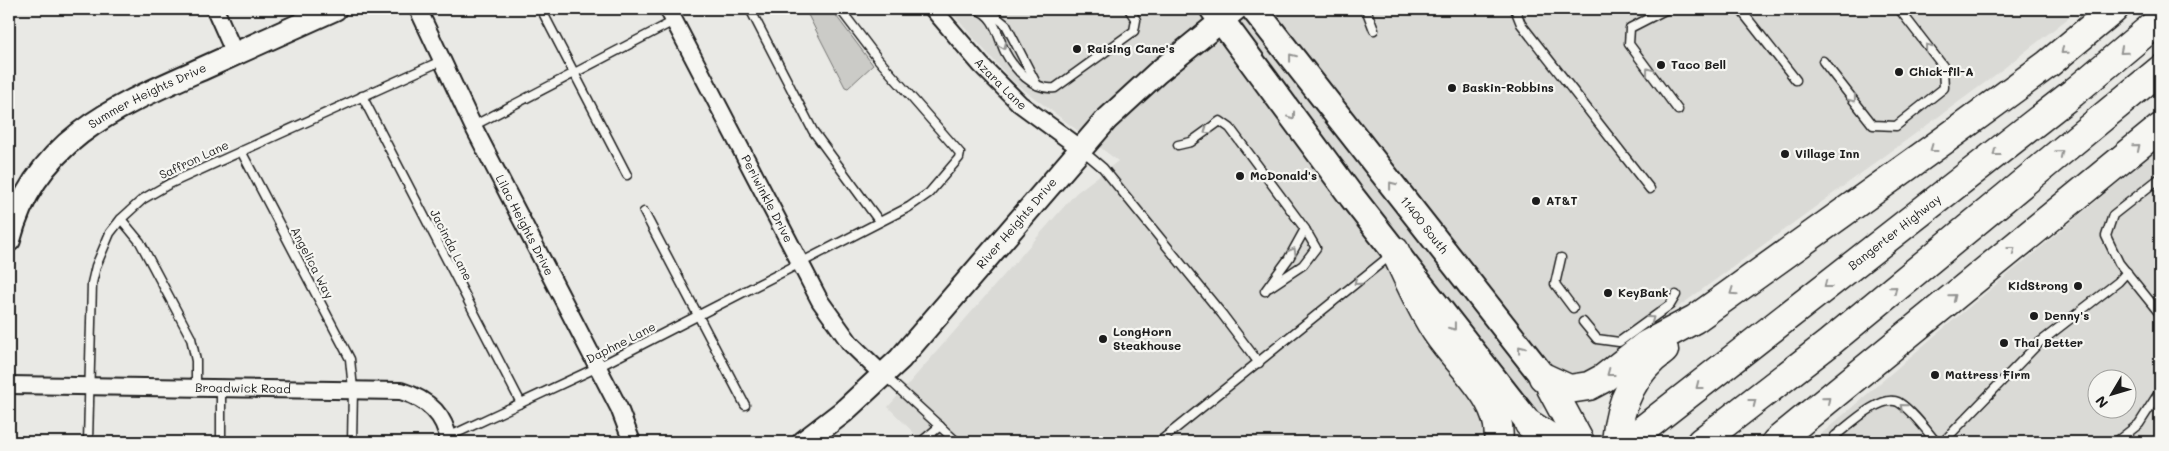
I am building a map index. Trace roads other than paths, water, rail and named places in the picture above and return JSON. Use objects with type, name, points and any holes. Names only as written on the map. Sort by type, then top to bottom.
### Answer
[{"type":"highway","points":[[1547,382],[1569,389],[1589,386],[1604,378],[1646,345],[1694,318],[2041,70],[2114,9]]},
{"type":"highway","name":"Bangerter Highway","points":[[1627,442],[2073,93],[2160,20]]},
{"type":"highway","points":[[1701,442],[1828,343],[2160,70]]},
{"type":"highway","points":[[1782,439],[2160,128]]},
{"type":"highway","points":[[1395,251],[1436,332],[1496,412],[1500,430],[1498,442]]},
{"type":"highway","points":[[1547,382],[1595,441],[1620,416],[1629,391],[1639,373],[1694,318]]},
{"type":"highway","points":[[1536,433],[1557,442]]},
{"type":"main road","name":"11400 South","points":[[1254,9],[1547,382]]},
{"type":"main road","points":[[1224,12],[1352,197],[1536,433]]},
{"type":"street","points":[[215,9],[235,54]]},
{"type":"street","name":"Summer Heights Drive","points":[[9,240],[13,211],[62,149],[83,129],[119,106],[335,9]]},
{"type":"street","name":"Lilac Heights Drive","points":[[418,9],[473,126],[622,414],[632,442]]},
{"type":"street","name":"Azara Lane","points":[[933,9],[981,65],[1020,104],[1080,148]]},
{"type":"street","name":"River Heights Drive","points":[[804,442],[844,412],[884,376],[1080,148],[1134,93],[1224,12]]},
{"type":"street","name":"Periwinkle Drive","points":[[671,15],[820,301],[839,330],[884,376]]},
{"type":"street","name":"Broadwick Road","points":[[9,385],[401,391],[419,397],[439,415],[449,440]]},
{"type":"lane","points":[[541,9],[627,174]]},
{"type":"lane","points":[[750,9],[813,131],[879,221]]},
{"type":"lane","name":"Daphne Lane","points":[[449,440],[598,367],[922,198],[959,158],[960,154],[878,59],[840,9]]},
{"type":"lane","points":[[978,10],[997,28],[1000,42],[1006,54],[1038,88],[1055,88],[1136,29],[1136,20],[1130,9]]},
{"type":"lane","points":[[1366,9],[1374,30]]},
{"type":"lane","points":[[1516,9],[1521,24],[1650,189]]},
{"type":"lane","points":[[1667,9],[1630,28],[1629,44],[1678,110]]},
{"type":"lane","points":[[1740,9],[1796,80]]},
{"type":"lane","points":[[1822,61],[1873,125],[1896,126],[1944,88],[1943,66],[1899,9]]},
{"type":"lane","points":[[978,10],[989,11],[1006,25],[1011,38],[1030,68],[1038,88]]},
{"type":"lane","points":[[473,126],[574,73],[671,15]]},
{"type":"lane","name":"Saffron Lane","points":[[88,442],[92,283],[102,249],[121,219],[131,208],[155,190],[441,61]]},
{"type":"lane","name":"Jacinda Lane","points":[[362,96],[521,404]]},
{"type":"lane","points":[[1178,145],[1191,142],[1220,121],[1225,124],[1230,128],[1305,229],[1316,248],[1303,265],[1265,291],[1289,258],[1305,229]]},
{"type":"lane","points":[[1080,148],[1103,168],[1222,314],[1259,363]]},
{"type":"lane","name":"Angelica Way","points":[[241,151],[350,359],[353,389],[352,442]]},
{"type":"lane","points":[[2160,178],[2113,215],[2106,236],[2119,263],[2160,314]]},
{"type":"lane","points":[[644,212],[745,405]]},
{"type":"lane","points":[[121,219],[140,242],[191,338],[196,361],[196,387]]},
{"type":"lane","points":[[1160,442],[1395,251]]},
{"type":"lane","points":[[1561,258],[1555,284],[1573,308]]},
{"type":"lane","points":[[1943,442],[2039,343],[2118,282],[2127,272]]},
{"type":"lane","points":[[1583,322],[1597,340],[1619,342],[1670,305],[1676,295]]},
{"type":"lane","points":[[884,376],[957,442]]},
{"type":"lane","points":[[220,442],[221,388]]},
{"type":"lane","points":[[2116,442],[2139,424],[2160,391]]},
{"type":"lane","points":[[1833,442],[1835,436],[1877,404],[1889,400],[1899,402],[1936,442]]},
{"type":"lane","points":[[921,442],[940,426]]},
{"type":"place","name":"Raising Cane's","points":[[1077,49]]},
{"type":"place","name":"Taco Bell","points":[[1661,65]]},
{"type":"place","name":"Chick-fil-A","points":[[1899,72]]},
{"type":"place","name":"Baskin-Robbins","points":[[1452,88]]},
{"type":"place","name":"Village Inn","points":[[1785,154]]},
{"type":"place","name":"McDonald's","points":[[1240,176]]},
{"type":"place","name":"AT&T","points":[[1536,201]]},
{"type":"place","name":"KidStrong","points":[[2078,286]]},
{"type":"place","name":"KeyBank","points":[[1608,293]]},
{"type":"place","name":"Denny's","points":[[2034,316]]},
{"type":"place","name":"LongHorn Steakhouse","points":[[1103,339]]},
{"type":"place","name":"Thai Better","points":[[2004,343]]},
{"type":"place","name":"Mattress Firm","points":[[1935,375]]}]
